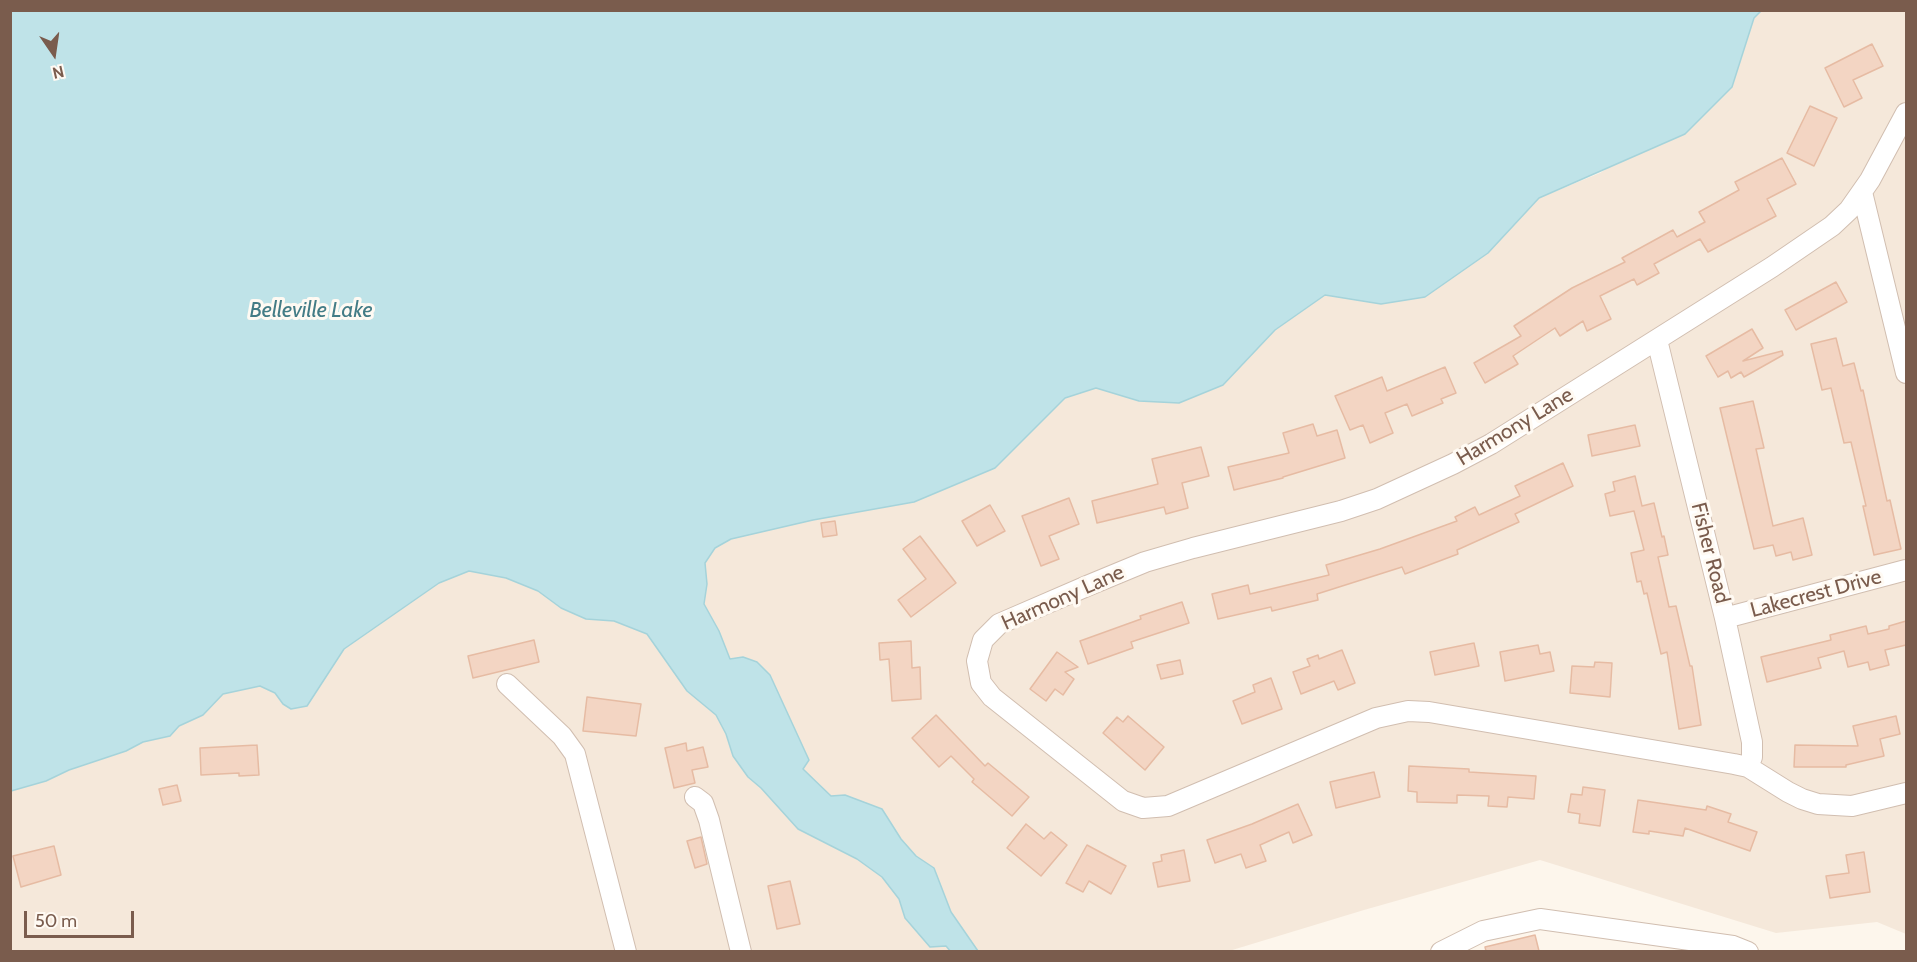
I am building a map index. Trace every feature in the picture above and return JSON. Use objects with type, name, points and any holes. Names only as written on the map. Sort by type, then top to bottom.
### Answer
[{"type":"street","name":"Harmony Lane","points":[[1906,113],[1862,192],[1849,210],[1832,226],[1772,267],[1491,444],[1403,488],[1341,511],[1145,562],[999,624],[988,633],[980,647],[977,661],[978,675],[986,690],[1002,706],[1123,801],[1143,808],[1168,806],[1376,718],[1408,711],[1429,712],[1748,767],[1802,800],[1818,804],[1852,806],[1906,793]]},
{"type":"street","points":[[1862,192],[1906,373]]},
{"type":"street","name":"Fisher Road","points":[[1657,339],[1725,618],[1752,742],[1752,757],[1748,767]]},
{"type":"street","name":"Lakecrest Drive","points":[[1725,618],[1906,570]]},
{"type":"street","points":[[507,684],[562,736],[575,754],[626,951]]},
{"type":"street","points":[[695,797],[703,803],[709,820],[741,951]]},
{"type":"street","points":[[1441,951],[1483,931],[1540,919],[1733,946],[1748,951]]},
{"type":"shaded area","points":[[1761,11],[1906,11],[1906,934],[1877,922],[1776,933],[1540,860],[1229,951],[978,951],[951,912],[934,868],[916,856],[901,839],[882,809],[846,795],[831,796],[803,769],[809,760],[770,675],[757,662],[743,657],[730,659],[719,631],[704,604],[707,584],[705,563],[715,548],[731,539],[813,520],[995,468],[1065,398],[1096,388],[1139,401],[1223,385],[1275,330],[1325,295],[1381,304],[1488,253],[1539,198],[1600,173],[1732,87],[1754,18]]},
{"type":"shaded area","points":[[527,477],[957,951],[11,951],[10,692]]},
{"type":"water","name":"Belleville Lake","points":[[11,10],[1761,11],[1754,18],[1732,87],[1685,134],[1539,198],[1488,253],[1425,297],[1381,304],[1325,295],[1275,330],[1223,385],[1179,403],[1139,401],[1096,388],[1065,398],[995,468],[914,502],[813,520],[731,539],[715,548],[705,563],[707,584],[704,604],[719,631],[730,659],[743,657],[757,662],[770,675],[809,760],[803,769],[831,796],[845,795],[882,809],[901,839],[916,856],[934,868],[951,912],[978,951],[951,952],[946,946],[930,947],[905,918],[899,899],[882,877],[857,859],[798,829],[748,777],[733,756],[726,734],[716,715],[687,691],[647,634],[614,621],[586,619],[561,608],[538,591],[506,578],[469,571],[439,583],[344,649],[307,706],[291,709],[283,704],[275,693],[260,686],[223,694],[203,715],[179,726],[170,736],[143,742],[126,751],[69,770],[46,781],[11,791]]},
{"type":"building","points":[[1872,44],[1883,66],[1853,80],[1862,98],[1844,107],[1825,68]]},
{"type":"building","points":[[1810,106],[1837,118],[1814,166],[1787,153]]},
{"type":"building","points":[[1782,158],[1796,184],[1767,199],[1776,216],[1708,252],[1700,239],[1654,264],[1659,273],[1637,285],[1634,279],[1600,296],[1611,319],[1587,331],[1583,321],[1560,336],[1555,328],[1513,356],[1518,364],[1485,383],[1474,363],[1521,336],[1514,326],[1572,288],[1625,262],[1622,258],[1673,230],[1677,237],[1705,222],[1699,212],[1739,190],[1735,182]]},
{"type":"building","points":[[1836,282],[1847,302],[1796,330],[1785,310]]},
{"type":"building","points":[[1752,329],[1763,348],[1743,361],[1782,351],[1783,355],[1744,377],[1741,372],[1731,378],[1728,371],[1718,377],[1706,356]]},
{"type":"building","points":[[1836,338],[1843,366],[1854,363],[1861,391],[1863,390],[1887,501],[1890,500],[1901,549],[1874,555],[1863,506],[1866,506],[1851,442],[1844,443],[1831,388],[1822,390],[1811,344]]},
{"type":"building","points":[[1445,367],[1456,393],[1441,399],[1443,403],[1412,416],[1407,404],[1385,413],[1393,433],[1370,443],[1363,425],[1350,430],[1335,396],[1382,377],[1387,391]]},
{"type":"building","points":[[1753,401],[1764,448],[1756,449],[1773,526],[1803,518],[1812,555],[1793,560],[1791,552],[1776,556],[1773,545],[1754,549],[1720,408]]},
{"type":"building","points":[[1313,424],[1317,436],[1337,430],[1345,458],[1283,478],[1234,490],[1228,467],[1289,453],[1283,433]]},
{"type":"building","points":[[1635,425],[1640,446],[1592,456],[1588,435]]},
{"type":"building","points":[[1201,447],[1209,476],[1182,483],[1188,508],[1166,514],[1164,507],[1097,523],[1092,501],[1158,484],[1152,459]]},
{"type":"building","points":[[1563,463],[1573,486],[1515,514],[1519,522],[1457,550],[1458,554],[1405,574],[1402,567],[1317,594],[1318,600],[1272,611],[1271,607],[1218,619],[1212,594],[1248,585],[1250,594],[1329,575],[1326,565],[1380,549],[1457,521],[1455,517],[1475,507],[1479,515],[1520,496],[1515,486]]},
{"type":"building","points":[[1635,476],[1642,506],[1654,503],[1662,537],[1664,536],[1668,555],[1658,557],[1669,607],[1676,606],[1690,666],[1692,666],[1701,725],[1679,729],[1667,652],[1661,654],[1647,593],[1644,594],[1641,581],[1637,582],[1631,553],[1644,550],[1634,511],[1610,516],[1605,494],[1615,491],[1613,482]]},
{"type":"building","points":[[1069,498],[1079,524],[1049,536],[1059,559],[1041,566],[1022,516]]},
{"type":"building","points":[[990,505],[1005,531],[977,546],[962,521]]},
{"type":"building","points":[[835,521],[837,535],[823,537],[821,523]]},
{"type":"building","points":[[920,536],[956,583],[911,617],[898,600],[926,579],[903,549]]},
{"type":"building","points":[[1182,602],[1189,623],[1131,642],[1133,648],[1088,664],[1080,641],[1141,619],[1140,616]]},
{"type":"building","points":[[1906,621],[1906,645],[1885,650],[1889,665],[1870,670],[1868,662],[1848,667],[1844,651],[1818,658],[1821,668],[1767,682],[1761,657],[1831,640],[1830,635],[1866,626],[1868,634],[1889,629],[1889,626]]},
{"type":"building","points":[[534,640],[539,662],[473,678],[468,656]]},
{"type":"building","points":[[911,641],[912,668],[920,667],[921,699],[892,701],[889,659],[880,660],[879,643]]},
{"type":"building","points":[[1474,643],[1479,666],[1435,675],[1430,652]]},
{"type":"building","points":[[1538,645],[1540,654],[1550,652],[1554,671],[1505,681],[1500,652]]},
{"type":"building","points":[[1342,650],[1355,683],[1338,690],[1334,681],[1301,694],[1293,672],[1310,666],[1307,659],[1318,655],[1319,659]]},
{"type":"building","points":[[1057,652],[1078,667],[1065,672],[1074,679],[1063,695],[1055,689],[1046,701],[1030,689]]},
{"type":"building","points":[[1180,660],[1183,674],[1161,679],[1157,665]]},
{"type":"building","points":[[1595,662],[1612,663],[1610,697],[1570,693],[1572,666],[1594,667]]},
{"type":"building","points":[[1271,678],[1282,709],[1242,724],[1233,701],[1255,692],[1253,685]]},
{"type":"building","points":[[587,697],[641,704],[636,736],[583,731]]},
{"type":"building","points":[[936,715],[985,766],[988,763],[1029,797],[1012,816],[972,782],[974,779],[951,756],[939,767],[912,738]]},
{"type":"building","points":[[1128,716],[1164,747],[1145,770],[1103,733],[1117,717],[1123,722]]},
{"type":"building","points":[[1896,716],[1900,734],[1880,739],[1884,756],[1846,765],[1846,767],[1794,767],[1795,745],[1858,746],[1853,726]]},
{"type":"building","points":[[686,743],[687,751],[703,747],[708,767],[692,770],[695,783],[674,788],[665,748]]},
{"type":"building","points":[[257,745],[259,775],[239,776],[239,773],[201,775],[200,748]]},
{"type":"building","points":[[1409,766],[1536,776],[1534,799],[1508,797],[1507,807],[1488,806],[1489,796],[1457,795],[1457,803],[1417,802],[1417,792],[1408,791]]},
{"type":"building","points":[[1374,772],[1380,797],[1336,808],[1330,782]]},
{"type":"building","points":[[177,785],[181,801],[163,805],[159,789]]},
{"type":"building","points":[[1583,787],[1605,790],[1600,826],[1579,823],[1580,814],[1568,812],[1571,794],[1582,795]]},
{"type":"building","points":[[1638,800],[1706,810],[1707,806],[1731,814],[1728,822],[1757,832],[1750,851],[1685,828],[1683,836],[1649,831],[1649,834],[1633,832]]},
{"type":"building","points":[[1298,804],[1312,835],[1293,843],[1289,832],[1260,845],[1266,861],[1246,868],[1241,854],[1215,863],[1207,840]]},
{"type":"building","points":[[1026,824],[1044,839],[1051,832],[1067,845],[1041,876],[1007,848]]},
{"type":"building","points":[[701,837],[707,864],[695,868],[687,841]]},
{"type":"building","points":[[1087,845],[1126,866],[1111,894],[1089,881],[1083,892],[1066,883]]},
{"type":"building","points":[[54,846],[61,875],[21,887],[13,856]]},
{"type":"building","points":[[1184,850],[1190,881],[1158,887],[1153,863],[1162,861],[1161,855]]},
{"type":"building","points":[[1864,852],[1870,892],[1830,898],[1826,876],[1849,873],[1846,855]]},
{"type":"building","points":[[790,881],[800,924],[777,929],[768,886]]},
{"type":"building","points":[[1535,935],[1539,951],[1486,951],[1485,947]]}]
